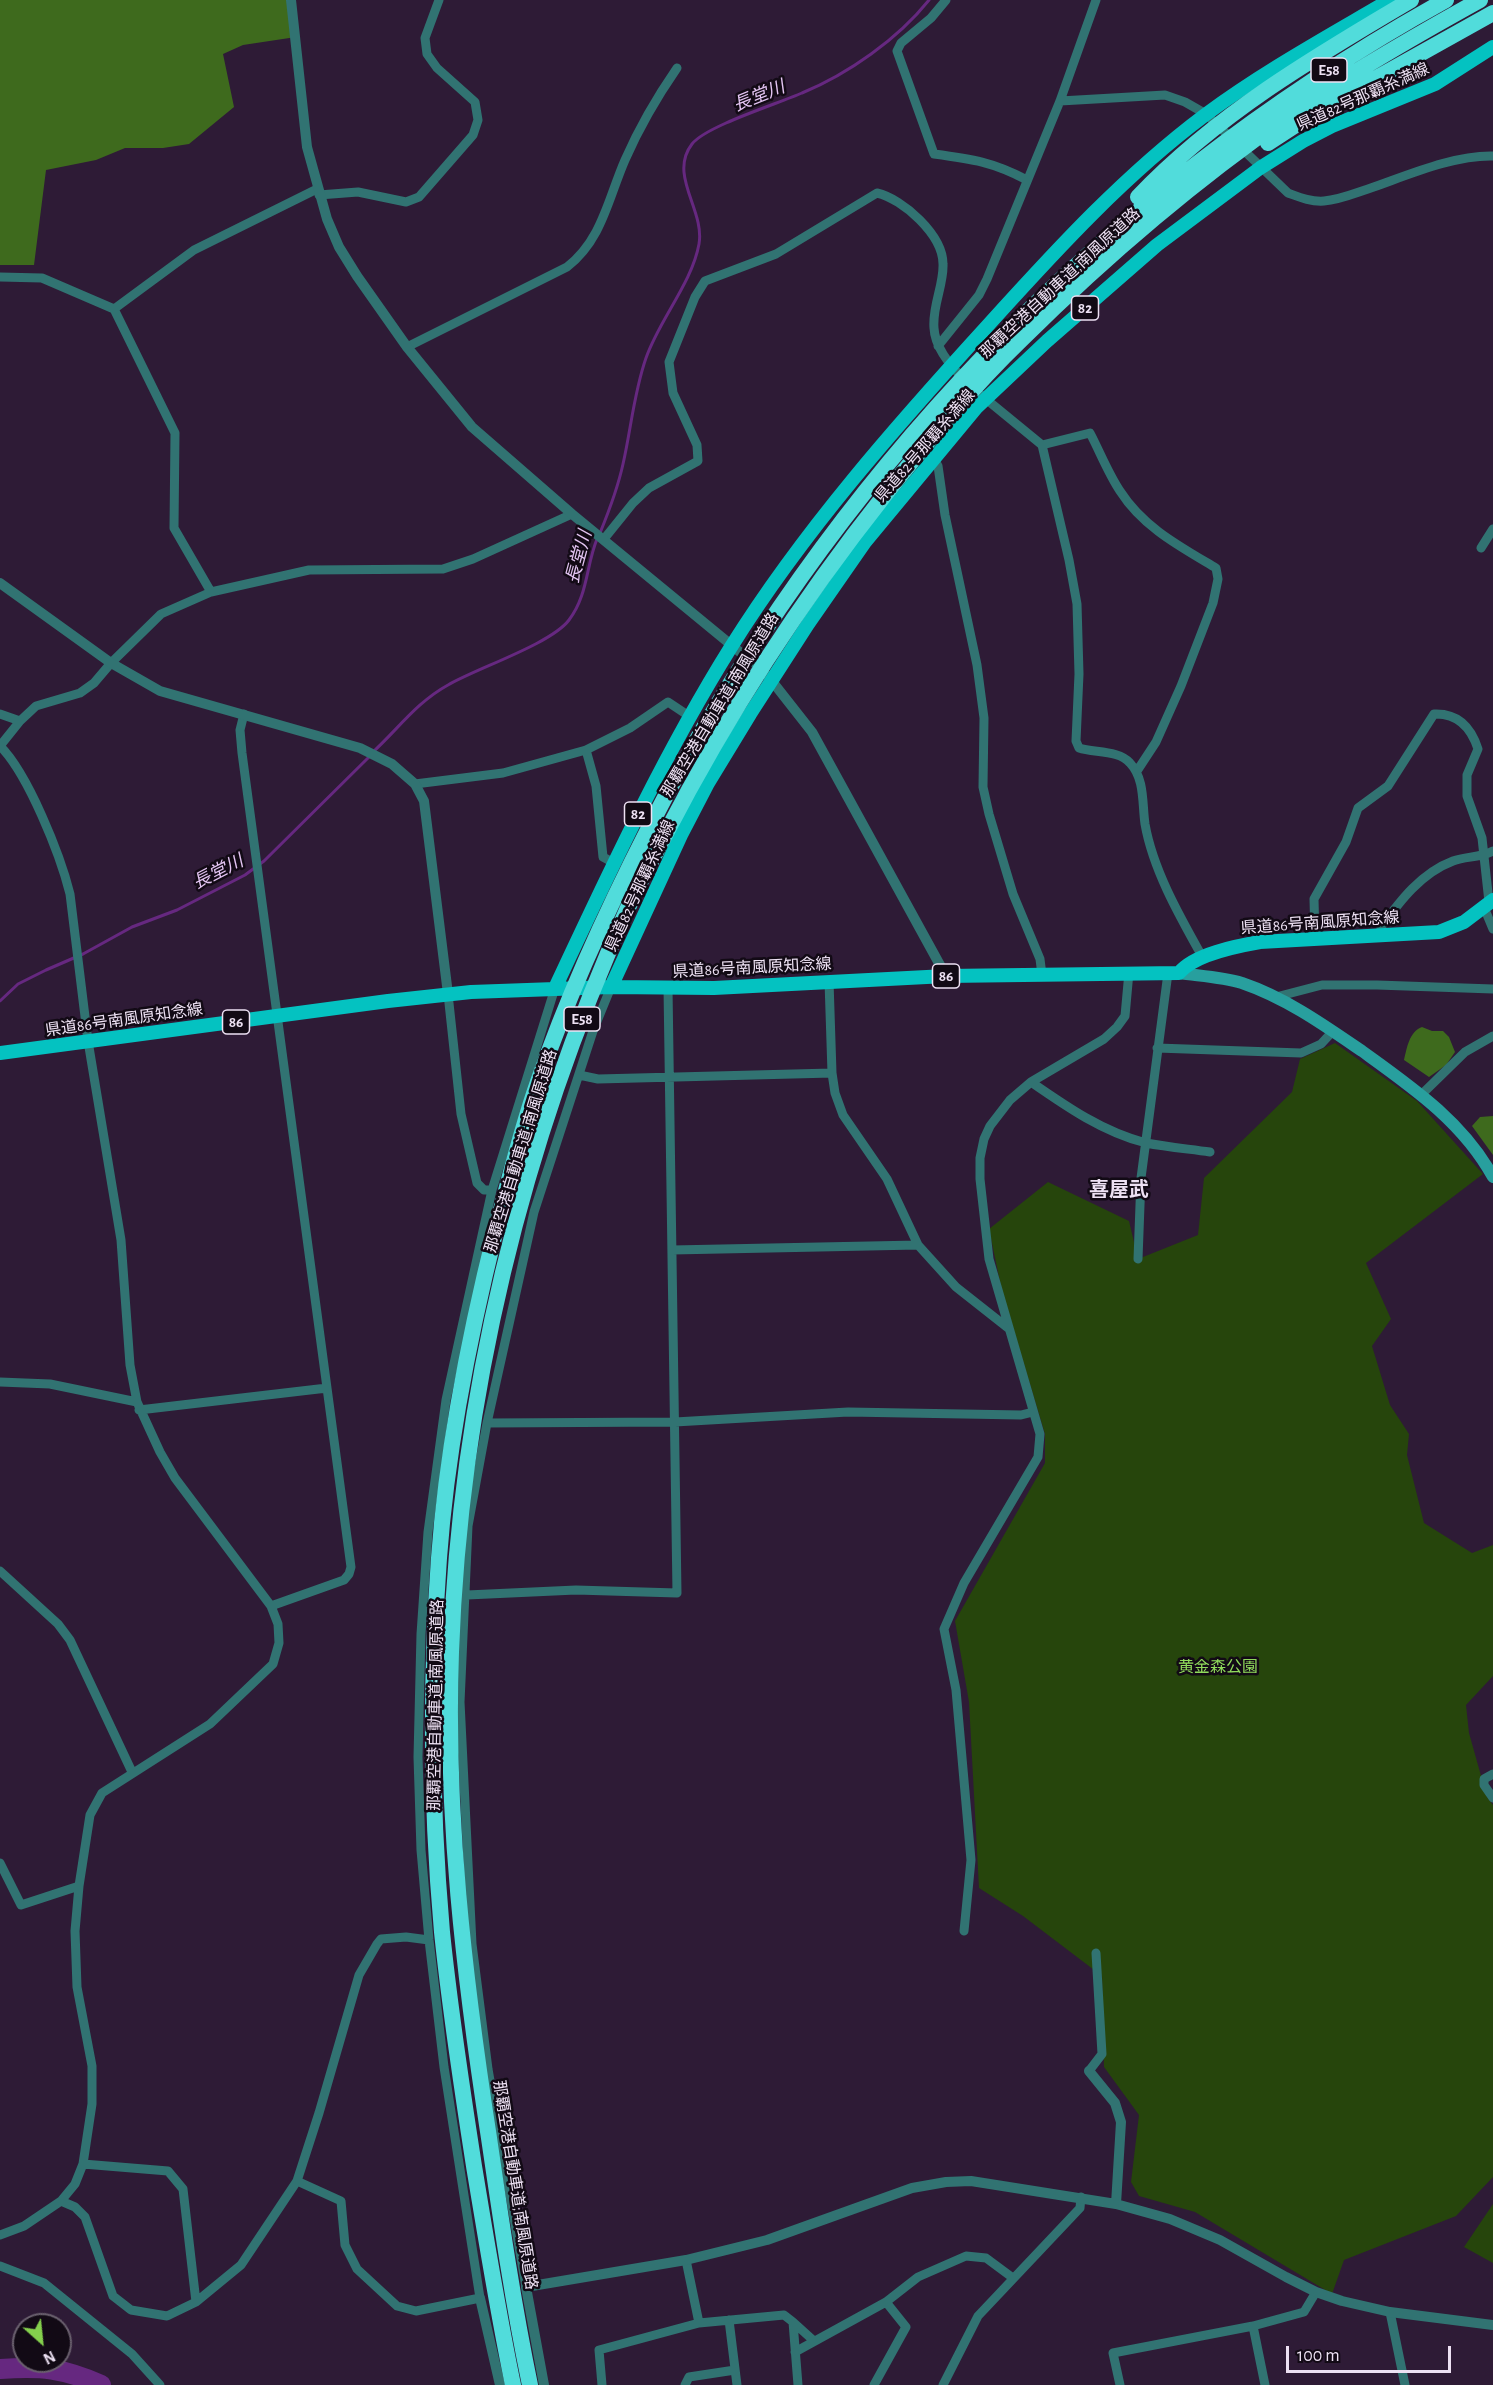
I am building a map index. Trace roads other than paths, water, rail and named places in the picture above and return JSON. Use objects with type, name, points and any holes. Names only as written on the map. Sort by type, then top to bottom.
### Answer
[{"type":"highway","points":[[1071,268],[1143,191],[1186,151],[1240,108],[1304,63],[1411,0]]},
{"type":"highway","name":"那覇空港自動車道;南風原道路","points":[[513,2385],[461,2086],[443,1937],[433,1754],[434,1650],[440,1550],[464,1370],[511,1172],[538,1082],[612,901],[670,787],[723,695],[777,610],[836,528],[890,461],[1007,330],[1071,268],[1162,190],[1267,111],[1371,44],[1446,0]]},
{"type":"highway","name":"那覇空港自動車道;南風原道路","points":[[530,2385],[502,2230],[461,1938],[453,1848],[450,1753],[451,1651],[467,1466],[502,1272],[556,1088],[589,1000],[629,905],[685,795],[738,704],[792,619],[851,538],[910,464],[1018,342],[1087,278],[1177,201],[1285,118],[1381,57],[1480,0]]},
{"type":"highway","points":[[1087,278],[1267,144],[1314,113],[1493,13]]},
{"type":"main road","name":"県道82号那覇糸満線","points":[[555,988],[614,863],[689,716],[732,645],[777,579],[851,482],[950,366],[1073,231],[1155,154],[1206,114],[1262,75],[1390,0]]},
{"type":"main road","name":"県道82号那覇糸満線","points":[[611,987],[681,835],[708,783],[772,680],[866,542],[933,457],[986,399],[1047,341],[1157,245],[1260,168],[1332,126],[1435,84],[1493,47]]},
{"type":"main road","name":"県道86号南風原知念線","points":[[0,1053],[448,994],[555,988],[714,988],[946,976],[1173,973],[1234,946],[1315,938],[1438,932],[1464,922],[1489,902]]},
{"type":"main road","points":[[1173,973],[1241,983],[1276,997],[1333,1031],[1422,1094],[1470,1142],[1493,1177]]},
{"type":"street","points":[[291,0],[307,147],[318,192],[339,246],[407,347],[472,427],[572,514],[772,680],[812,732],[946,976]]},
{"type":"street","points":[[114,309],[194,249],[318,192],[358,192],[406,202],[419,197],[473,135],[478,120],[475,102],[437,68],[427,54],[425,38],[439,0]]},
{"type":"street","points":[[946,0],[931,18],[901,44],[897,51],[934,154],[977,159],[1002,166],[1027,180]]},
{"type":"street","points":[[939,346],[983,287],[1060,101],[1095,0]]},
{"type":"street","points":[[407,347],[567,267],[581,256],[593,241],[631,148],[659,94],[677,68]]},
{"type":"street","points":[[1060,101],[1164,94],[1185,102],[1206,114],[1288,193],[1321,201],[1341,198],[1439,165],[1493,156]]},
{"type":"street","points":[[604,539],[633,503],[649,488],[698,461],[697,445],[673,393],[669,362],[695,297],[705,281],[776,254],[877,193],[891,196],[934,235],[944,262],[933,328],[939,346],[950,366],[986,399],[1042,444],[1077,604],[1079,674],[1076,741],[1079,748],[1122,756],[1137,771],[1141,782],[1148,837],[1176,908],[1203,958]]},
{"type":"street","points":[[0,277],[42,278],[114,309],[175,433],[174,528],[211,592]]},
{"type":"street","points":[[1042,444],[1090,433],[1119,490],[1134,510],[1162,536],[1216,568],[1218,579],[1213,603],[1181,686],[1156,742],[1137,771]]},
{"type":"street","points":[[933,457],[938,466],[945,515],[977,665],[984,718],[983,787],[1003,864],[1040,959],[1042,975]]},
{"type":"street","points":[[0,2235],[24,2226],[61,2201],[75,2184],[83,2164],[92,2104],[92,2066],[77,1987],[75,1931],[79,1886],[90,1815],[102,1793],[210,1724],[273,1664],[279,1643],[278,1623],[272,1606],[175,1478],[138,1406],[130,1365],[122,1240],[88,1041],[65,873],[28,788],[13,759],[0,746],[20,721],[36,706],[80,693],[94,683],[160,615],[211,592],[309,570],[443,569],[473,559],[572,514]]},
{"type":"street","points":[[1481,548],[1493,529]]},
{"type":"street","points":[[0,582],[111,663],[160,691],[360,748],[392,764],[415,784],[424,801],[446,962],[464,1125],[477,1183],[484,1190],[492,1190]]},
{"type":"street","points":[[415,784],[503,773],[586,750],[630,728],[668,702],[689,716]]},
{"type":"street","points":[[1315,938],[1314,899],[1346,842],[1358,808],[1388,786],[1434,714],[1448,713],[1465,724],[1475,738],[1478,749],[1467,775],[1467,796],[1489,853],[1489,902],[1493,929]]},
{"type":"street","points":[[0,714],[20,721]]},
{"type":"street","points":[[244,714],[240,730],[242,753],[351,1567],[350,1574],[344,1580],[272,1606]]},
{"type":"street","points":[[586,750],[596,786],[603,857],[614,863]]},
{"type":"street","points":[[1382,934],[1381,927],[1402,899],[1427,876],[1450,862],[1489,853]]},
{"type":"street","points":[[964,1931],[971,1860],[956,1690],[944,1629],[964,1582],[1038,1457],[1040,1434],[989,1259],[980,1179],[980,1158],[984,1139],[998,1114],[1031,1082],[1104,1039],[1117,1027],[1125,1016],[1130,972]]},
{"type":"street","points":[[1138,1259],[1141,1178],[1156,1048],[1173,973]]},
{"type":"street","points":[[829,981],[832,1073],[835,1093],[843,1115],[887,1179],[918,1245],[956,1287],[1008,1328]]},
{"type":"street","points":[[1276,997],[1322,985],[1493,989]]},
{"type":"street","points":[[544,2385],[488,2069],[472,1944],[460,1702],[467,1595],[468,1526],[487,1423],[534,1212],[593,1031],[611,987]]},
{"type":"street","points":[[500,2385],[480,2298],[444,2067],[429,1940],[421,1850],[418,1757],[421,1634],[428,1532],[446,1401],[492,1190],[555,988]]},
{"type":"street","points":[[467,1595],[576,1590],[676,1593],[668,988]]},
{"type":"street","points":[[1156,1048],[1301,1053],[1321,1044],[1333,1031]]},
{"type":"street","points":[[1422,1094],[1465,1052],[1493,1036]]},
{"type":"street","points":[[579,1075],[598,1079],[832,1073]]},
{"type":"street","points":[[1031,1082],[1102,1127],[1145,1142],[1210,1152]]},
{"type":"street","points":[[672,1250],[918,1245]]},
{"type":"street","points":[[0,1382],[50,1384],[138,1406],[327,1388]]},
{"type":"street","points":[[487,1423],[675,1422],[848,1412],[1021,1415],[1033,1412]]},
{"type":"street","points":[[0,1571],[58,1624],[70,1640],[132,1772]]},
{"type":"street","points":[[1493,1774],[1484,1779],[1484,1785],[1493,1798]]},
{"type":"street","points":[[0,1863],[21,1905],[79,1886]]},
{"type":"street","points":[[61,2201],[75,2207],[85,2217],[113,2296],[131,2310],[167,2316],[196,2302],[241,2265],[297,2181],[359,1975],[381,1939],[406,1937],[429,1940]]},
{"type":"street","points":[[1096,1953],[1102,2054],[1089,2071],[1115,2103],[1121,2122],[1116,2204]]},
{"type":"street","points":[[83,2164],[168,2171],[183,2189],[196,2302]]},
{"type":"street","points":[[297,2181],[341,2201],[345,2245],[357,2269],[397,2306],[416,2311],[480,2298]]},
{"type":"street","points":[[526,2287],[686,2260],[767,2240],[891,2194],[928,2185],[982,2182],[1116,2204],[1195,2228],[1316,2292],[1342,2301],[1390,2312],[1493,2325]]},
{"type":"street","points":[[942,2385],[978,2316],[1080,2208],[1081,2198]]},
{"type":"street","points":[[795,2352],[886,2302],[918,2277],[966,2256],[986,2258],[1013,2278]]},
{"type":"street","points":[[686,2260],[699,2323]]},
{"type":"street","points":[[0,2266],[44,2283],[132,2354],[160,2385]]},
{"type":"street","points":[[1119,2385],[1113,2353],[1253,2326],[1304,2312],[1316,2292]]},
{"type":"street","points":[[874,2385],[906,2327],[886,2302]]},
{"type":"street","points":[[1390,2312],[1405,2385]]},
{"type":"street","points":[[602,2385],[598,2350],[699,2323],[784,2315],[814,2341]]},
{"type":"street","points":[[729,2320],[737,2385]]},
{"type":"street","points":[[793,2322],[798,2385]]},
{"type":"street","points":[[1253,2326],[1265,2385]]},
{"type":"street","points":[[685,2385],[689,2377],[735,2370]]},
{"type":"waterway","name":"長堂川","points":[[600,533],[621,473],[646,358],[690,273],[699,244],[697,218],[685,180],[684,168],[686,156],[692,144],[712,130],[791,98],[854,66],[903,28],[929,0]]},
{"type":"waterway","name":"長堂川","points":[[373,752],[417,708],[437,692],[461,678],[530,647],[560,629],[569,620],[580,601],[597,539]]},
{"type":"waterway","name":"長堂川","points":[[0,1001],[18,984],[83,954],[132,927],[177,910],[245,875],[264,861],[369,757]]},
{"type":"waterway","points":[[0,2369],[52,2370],[75,2375],[101,2385]]},
{"type":"district","name":"喜屋武","points":[[1119,1190]]},
{"type":"park label","name":"黄金森公園","points":[[1218,1667]]}]
